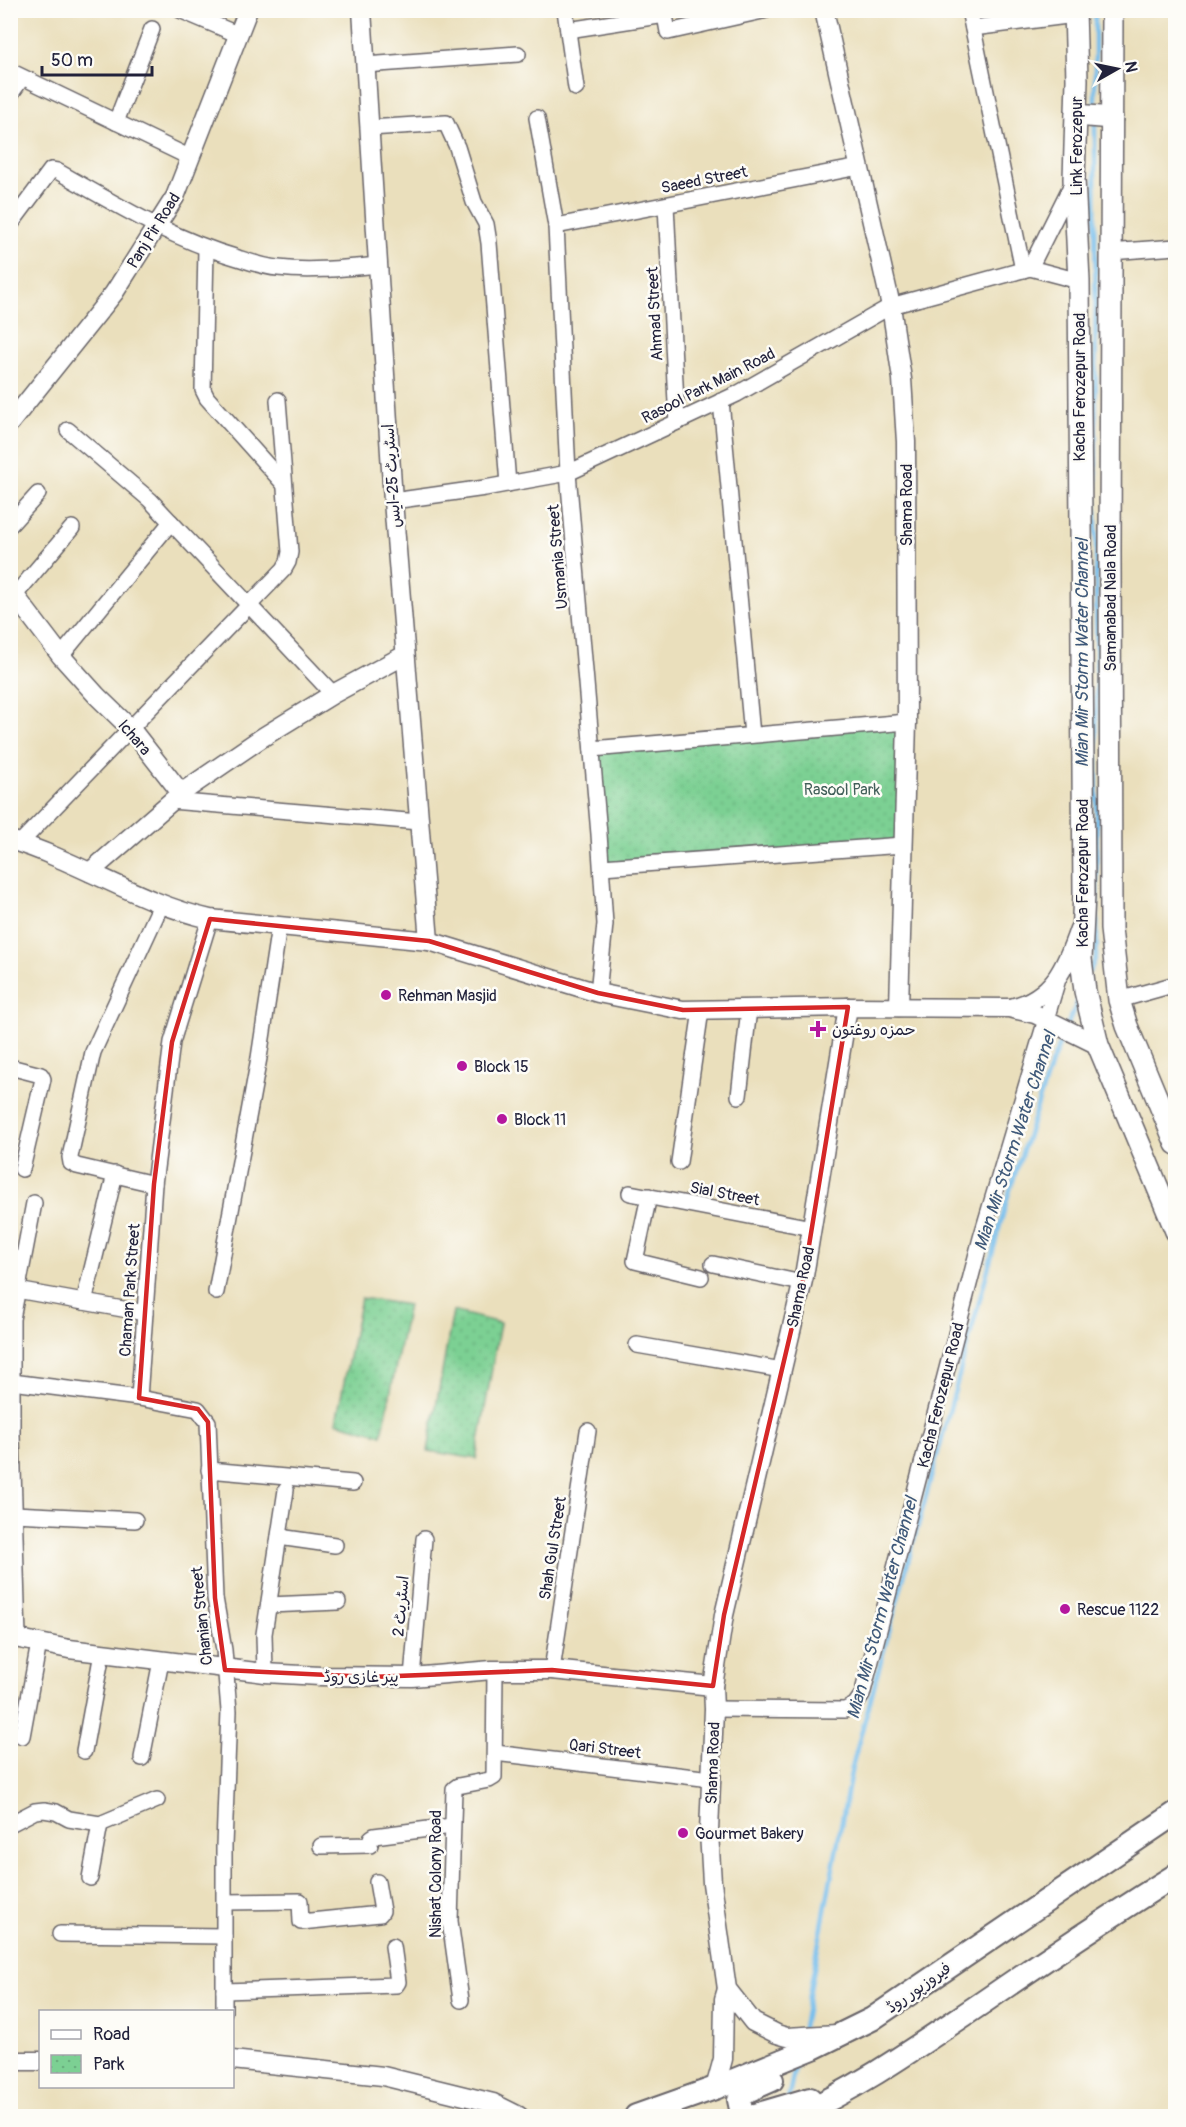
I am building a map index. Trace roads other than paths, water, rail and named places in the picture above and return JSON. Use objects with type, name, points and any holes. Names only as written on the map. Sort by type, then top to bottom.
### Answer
[{"type":"main road","name":"Samanabad Nala Road","points":[[1112,10],[1111,929],[1119,1000],[1140,1061],[1176,1144]]},
{"type":"main road","name":"Link Ferozepur","points":[[1075,13],[1074,179],[1079,281]]},
{"type":"main road","points":[[1076,115],[1112,118]]},
{"type":"main road","name":"Kacha Ferozepur Road","points":[[1079,281],[1082,959],[1085,991],[1098,1045],[1176,1231]]},
{"type":"main road","name":"فیروزپور روڈ","points":[[636,2116],[715,2088],[788,2047],[842,2033],[872,2019],[1176,1813]]},
{"type":"main road","points":[[809,2112],[921,2044],[1091,1928],[1176,1875]]},
{"type":"main road","points":[[852,2086],[749,2116],[741,2109],[740,2100],[745,2092],[821,2057],[872,2019]]},
{"type":"street","points":[[180,10],[239,35]]},
{"type":"street","name":"Panj Pir Road","points":[[10,423],[114,293],[176,197],[248,10]]},
{"type":"street","name":"اسٹریٹ 25-ایس","points":[[362,10],[393,501],[429,941]]},
{"type":"street","points":[[565,10],[576,88]]},
{"type":"street","points":[[568,30],[665,15],[668,32],[767,10]]},
{"type":"street","name":"Shama Road","points":[[824,10],[891,306],[902,379],[906,442],[907,722],[899,1007]]},
{"type":"street","points":[[969,10],[1026,269]]},
{"type":"street","points":[[973,28],[1075,13]]},
{"type":"street","points":[[116,122],[152,29]]},
{"type":"street","points":[[365,65],[518,54]]},
{"type":"street","points":[[10,95],[16,75],[191,158]]},
{"type":"street","name":"Usmania Street","points":[[537,118],[556,226],[568,473],[602,867],[605,924],[597,993]]},
{"type":"street","points":[[370,128],[446,123],[457,147],[474,202],[486,224],[489,243],[508,484]]},
{"type":"street","name":"Saeed Street","points":[[556,226],[859,167]]},
{"type":"street","points":[[10,225],[51,170],[57,171],[156,227],[206,249],[277,268],[327,269],[378,265]]},
{"type":"street","points":[[1026,269],[1074,179]]},
{"type":"street","name":"Ahmad Street","points":[[666,205],[677,422]]},
{"type":"street","points":[[1110,252],[1176,247]]},
{"type":"street","points":[[206,249],[203,390],[207,398],[284,484]]},
{"type":"street","points":[[1026,269],[1079,281]]},
{"type":"street","name":"Rasool Park Main Road","points":[[393,501],[568,473],[737,394],[891,306],[1026,269]]},
{"type":"street","points":[[278,400],[290,552],[288,562],[130,729],[15,841],[160,904],[210,919],[429,941],[597,993],[683,1010],[848,1007],[1009,1008],[1045,1018],[1098,1045]]},
{"type":"street","points":[[721,401],[752,735]]},
{"type":"street","points":[[68,430],[150,500],[333,694]]},
{"type":"street","points":[[10,525],[38,494]]},
{"type":"street","points":[[61,656],[171,522]]},
{"type":"street","points":[[13,592],[72,528]]},
{"type":"street","name":"Ichara","points":[[13,592],[61,656],[130,729],[176,797]]},
{"type":"street","points":[[90,872],[176,797],[262,737],[333,694],[405,655]]},
{"type":"street","points":[[592,749],[907,722]]},
{"type":"street","points":[[176,797],[419,822]]},
{"type":"street","points":[[602,867],[903,845]]},
{"type":"street","points":[[154,1184],[77,1166],[71,1163],[69,1157],[93,1052],[160,904]]},
{"type":"street","points":[[1009,1008],[1023,1005],[1043,994],[1067,962],[1083,918]]},
{"type":"street","name":"Chaman Park Street","points":[[139,1398],[154,1184],[172,1042],[210,919]]},
{"type":"street","points":[[216,1292],[259,1058],[279,926]]},
{"type":"street","name":"Kacha Ferozepur Road","points":[[714,1709],[845,1710],[855,1705],[862,1695],[981,1238],[1045,1018],[1061,972]]},
{"type":"street","points":[[1119,1000],[1176,984]]},
{"type":"street","name":"Shama Road","points":[[715,2088],[723,2059],[724,1999],[727,1989],[712,1883],[710,1832],[713,1686],[724,1615],[802,1283],[848,1007]]},
{"type":"street","points":[[740,1096],[749,1009]]},
{"type":"street","points":[[680,1162],[701,1010]]},
{"type":"street","points":[[10,1067],[41,1075],[44,1080],[22,1169]]},
{"type":"street","points":[[84,1302],[115,1174]]},
{"type":"street","name":"Sial Street","points":[[630,1193],[812,1228]]},
{"type":"street","points":[[649,1196],[635,1261],[701,1277]]},
{"type":"street","points":[[14,1637],[12,1319],[17,1290],[16,1271],[34,1203]]},
{"type":"street","points":[[713,1264],[802,1283]]},
{"type":"street","points":[[17,1290],[145,1313]]},
{"type":"street","points":[[637,1345],[782,1370]]},
{"type":"street","name":"Chanian Street","points":[[12,1382],[139,1398],[198,1409],[208,1422],[215,1598],[229,1711],[224,2010]]},
{"type":"street","name":"Shah Gul Street","points":[[552,1670],[588,1431]]},
{"type":"street","points":[[209,1470],[354,1483]]},
{"type":"street","points":[[265,1674],[264,1634],[286,1490]]},
{"type":"street","points":[[14,1514],[135,1520]]},
{"type":"street","points":[[279,1537],[335,1545]]},
{"type":"street","name":"اسٹریٹ 2","points":[[412,1677],[424,1539]]},
{"type":"street","points":[[268,1605],[338,1602]]},
{"type":"street","name":"پیر غازی روڈ","points":[[14,1637],[69,1649],[265,1674],[412,1677],[495,1670],[552,1670],[713,1686]]},
{"type":"street","points":[[22,1736],[39,1643]]},
{"type":"street","points":[[84,1751],[102,1653]]},
{"type":"street","points":[[142,1758],[161,1660]]},
{"type":"street","name":"Nishat Colony Road","points":[[461,2000],[450,1921],[455,1787],[492,1779],[495,1753],[495,1670]]},
{"type":"street","name":"Qari Street","points":[[495,1753],[711,1779]]},
{"type":"street","points":[[10,1824],[35,1811],[44,1810],[56,1812],[69,1819],[100,1824],[157,1800]]},
{"type":"street","points":[[90,1878],[100,1824]]},
{"type":"street","points":[[321,1846],[370,1845],[374,1836],[452,1826]]},
{"type":"street","points":[[225,1902],[300,1900],[301,1922],[380,1914],[382,1911],[377,1882]]},
{"type":"street","points":[[60,1934],[224,1936]]},
{"type":"street","points":[[224,1991],[396,1985],[398,1982],[393,1946]]},
{"type":"street","name":"Shama Road","points":[[727,1989],[753,2022],[788,2047]]},
{"type":"street","points":[[234,2060],[383,2076],[493,2103],[519,2116]]},
{"type":"street","points":[[10,2061],[39,2061]]},
{"type":"waterway","name":"Mian Mir Storm Water Channel","points":[[1095,10],[1095,111]]},
{"type":"waterway","name":"Mian Mir Storm Water Channel","points":[[1090,971],[1096,957],[1097,946],[1095,123]]},
{"type":"waterway","name":"Mian Mir Storm Water Channel","points":[[1067,1026],[1079,998]]},
{"type":"waterway","name":"Mian Mir Storm Water Channel","points":[[802,2032],[852,1767],[1008,1196],[1051,1064],[1064,1034]]},
{"type":"waterway","name":"Mian Mir Storm Water Channel","points":[[788,2099],[796,2063]]},
{"type":"place","name":"Rehman Masjid","points":[[386,995]]},
{"type":"place","name":"حمزه روغتون","points":[[818,1029]]},
{"type":"place","name":"Block 15","points":[[462,1066]]},
{"type":"place","name":"Block 11","points":[[502,1119]]},
{"type":"place","name":"Rescue 1122","points":[[1065,1609]]},
{"type":"place","name":"Gourmet Bakery","points":[[683,1833]]},
{"type":"park label","name":"Rasool Park","points":[[842,789]]}]
